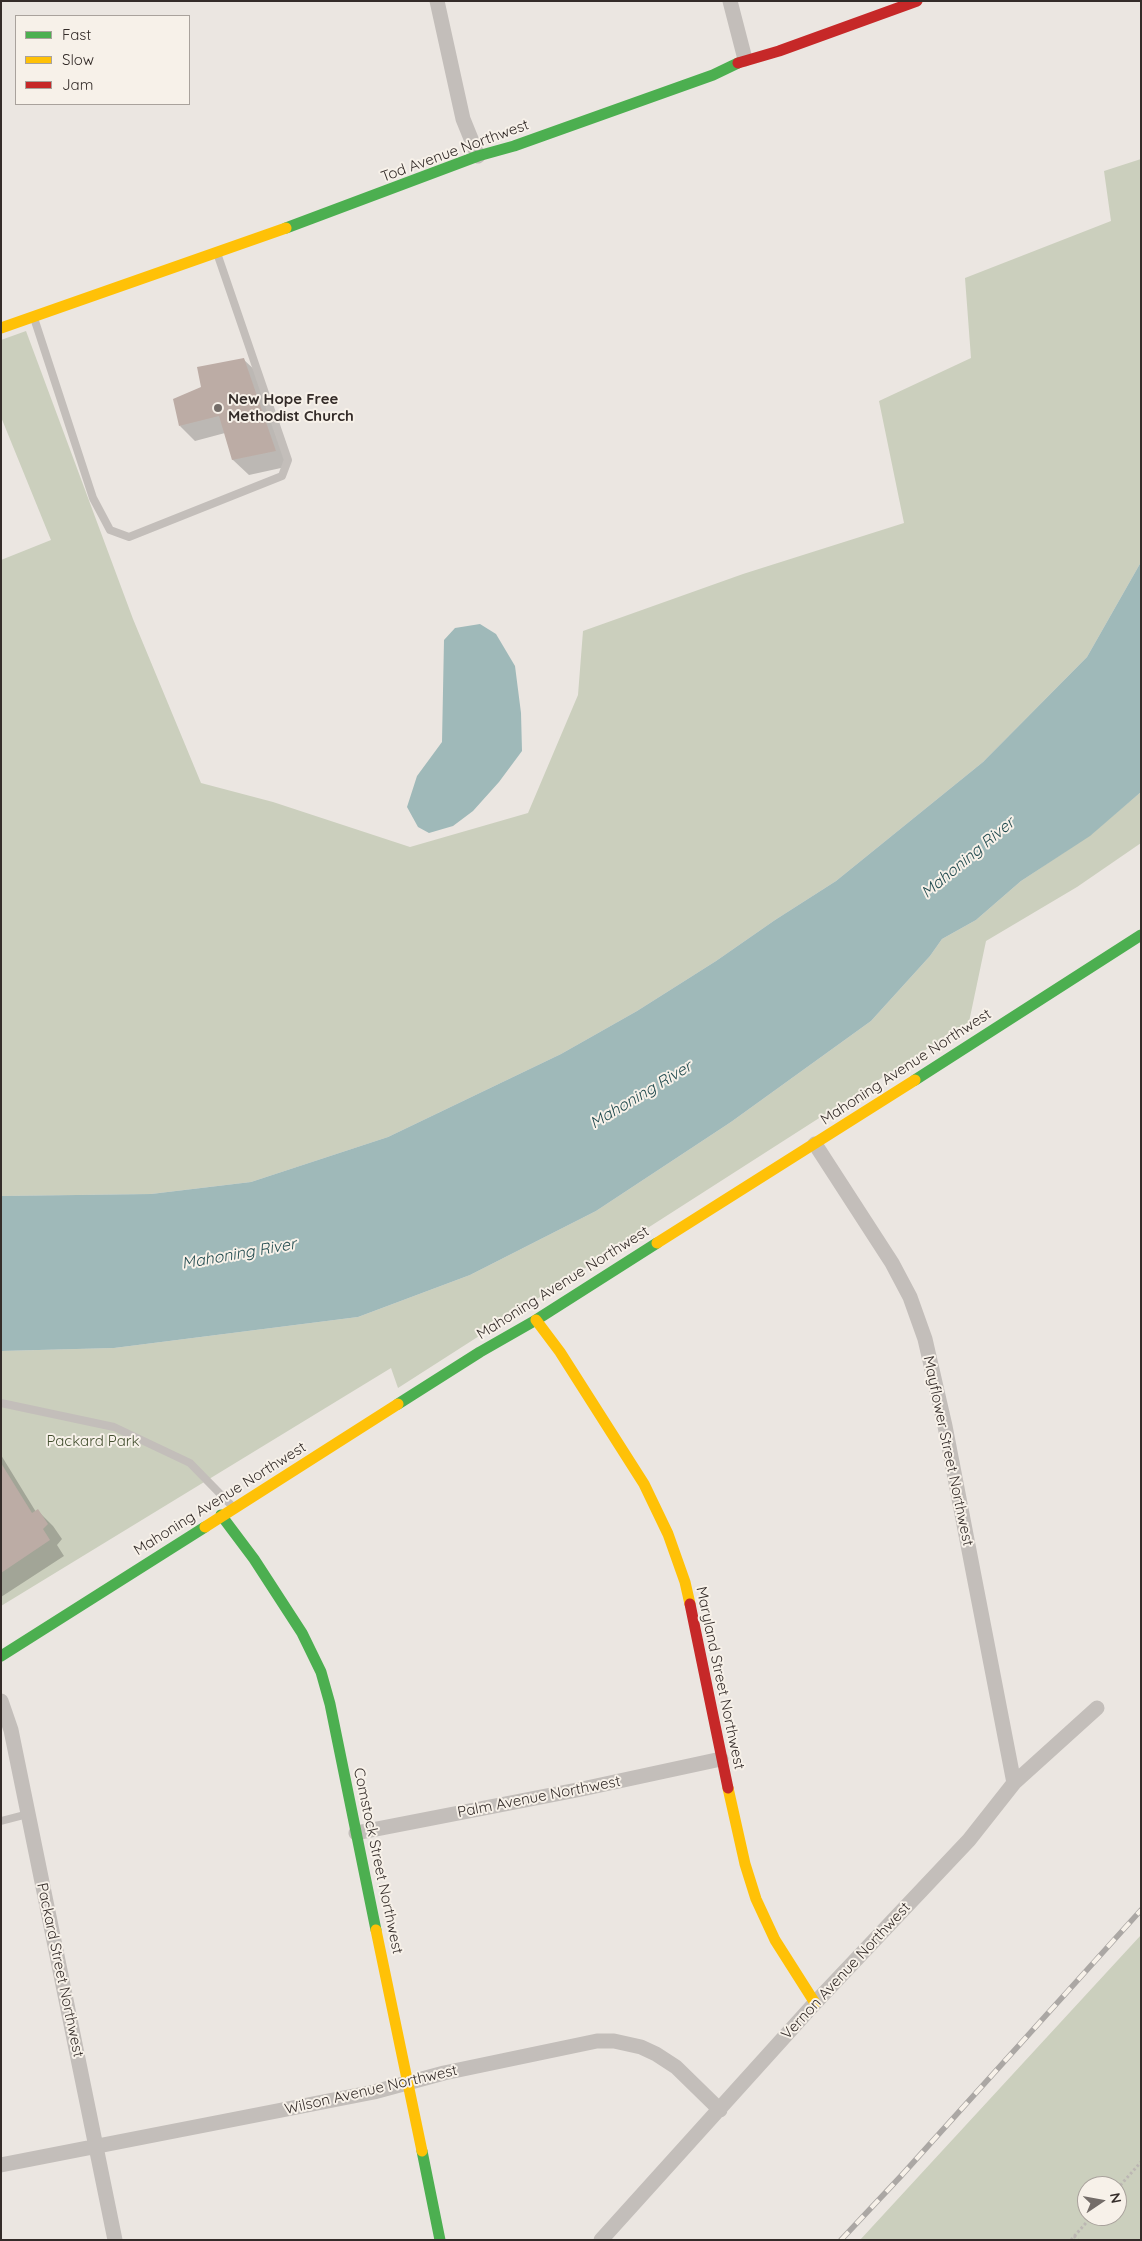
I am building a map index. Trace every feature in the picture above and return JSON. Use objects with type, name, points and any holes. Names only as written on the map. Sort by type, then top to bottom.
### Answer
[{"type":"street","points":[[436,1],[463,119],[478,156]]},
{"type":"street","points":[[730,1],[745,59]]},
{"type":"street","name":"Tod Avenue Northwest","points":[[1,328],[334,210],[478,156],[514,146],[704,78],[745,59],[779,51],[917,1]]},
{"type":"street","name":"Mahoning Avenue Northwest","points":[[1,1656],[480,1352],[536,1320],[788,1159],[815,1144],[841,1125],[1141,936]]},
{"type":"street","name":"Mayflower Street Northwest","points":[[815,1144],[892,1263],[910,1297],[925,1339],[949,1446],[1014,1783]]},
{"type":"street","name":"Maryland Street Northwest","points":[[536,1320],[560,1352],[644,1484],[668,1534],[685,1582],[696,1627],[721,1759],[745,1864],[756,1899],[776,1940],[815,2003]]},
{"type":"street","name":"Comstock Street Northwest","points":[[221,1515],[254,1559],[302,1633],[315,1658],[330,1704],[440,2240]]},
{"type":"street","name":"Packard Street Northwest","points":[[1,1701],[11,1730],[115,2240]]},
{"type":"street","name":"Vernon Avenue Northwest","points":[[601,2240],[815,2003],[969,1840],[1014,1783],[1096,1708]]},
{"type":"street","name":"Palm Avenue Northwest","points":[[356,1832],[582,1789],[721,1759]]},
{"type":"street","name":"Wilson Avenue Northwest","points":[[1,2165],[407,2083],[583,2043],[614,2041],[641,2047],[656,2054],[676,2067],[720,2110]]},
{"type":"lane","points":[[34,316],[92,498],[110,530],[129,537],[282,476],[288,460],[217,251]]},
{"type":"lane","points":[[1,1404],[114,1427],[190,1463],[233,1508]]},
{"type":"lane","points":[[1,1821],[28,1814]]},
{"type":"path","points":[[1127,2178],[1141,2162]]},
{"type":"path","points":[[1071,2240],[1083,2226]]},
{"type":"path","points":[[1074,2236],[1078,2240]]},
{"type":"green space","points":[[1141,159],[1141,562],[1087,657],[983,762],[836,881],[637,1011],[561,1054],[388,1137],[251,1182],[151,1194],[1,1196],[1,560],[51,540],[1,417],[1,340],[26,331],[133,619],[201,783],[273,802],[410,847],[528,813],[578,695],[583,631],[743,574],[904,523],[879,401],[971,358],[965,278],[1111,221],[1104,171]]},
{"type":"green space","name":"Packard Park","points":[[1141,792],[1141,843],[1077,887],[986,941],[969,1022],[398,1388],[391,1368],[1,1606],[1,1351],[114,1348],[358,1317],[470,1275],[596,1211],[731,1122],[871,1021],[930,956],[942,939],[976,920],[1021,881],[1090,835]]},
{"type":"green space","points":[[1141,1935],[1141,2240],[860,2240]]},
{"type":"water","name":"Mahoning River","points":[[1141,562],[1141,792],[1090,836],[1021,881],[976,920],[942,939],[930,956],[871,1021],[731,1122],[596,1211],[470,1275],[358,1317],[114,1348],[1,1351],[1,1196],[151,1194],[251,1182],[388,1137],[561,1054],[637,1011],[836,881],[983,762],[1087,657]]},
{"type":"water","points":[[480,624],[496,634],[515,666],[521,713],[522,751],[499,782],[473,811],[453,826],[429,833],[418,827],[407,807],[417,776],[442,742],[444,640],[455,628]]},
{"type":"building","name":"New Hope Free Methodist Church","points":[[244,358],[276,451],[232,460],[219,416],[179,426],[173,399],[201,387],[197,367]]},
{"type":"building","points":[[1,1463],[32,1513],[38,1509],[48,1524],[43,1529],[50,1540],[1,1573]]},
{"type":"railway","points":[[841,2240],[1141,1910]]},
{"type":"traffic: fast","points":[[286,228],[478,156],[514,146],[713,75],[738,63]]},
{"type":"traffic: fast","points":[[915,1080],[1141,935]]},
{"type":"traffic: fast","points":[[398,1404],[480,1352],[536,1320],[657,1243]]},
{"type":"traffic: fast","points":[[221,1515],[254,1559],[302,1633],[321,1672],[330,1704],[376,1930]]},
{"type":"traffic: fast","points":[[1,1656],[205,1527]]},
{"type":"traffic: fast","points":[[422,2151],[440,2240]]},
{"type":"traffic: slow","points":[[1,328],[286,228]]},
{"type":"traffic: slow","points":[[657,1243],[915,1080]]},
{"type":"traffic: slow","points":[[536,1320],[560,1352],[644,1484],[668,1534],[685,1582],[690,1604]]},
{"type":"traffic: slow","points":[[205,1527],[398,1404]]},
{"type":"traffic: slow","points":[[728,1788],[745,1864],[756,1899],[775,1940],[815,2003]]},
{"type":"traffic: slow","points":[[376,1930],[422,2151]]},
{"type":"traffic: jam","points":[[738,63],[779,51],[917,1]]},
{"type":"traffic: jam","points":[[690,1604],[728,1788]]},
{"type":"place","name":"New Hope Free Methodist Church","points":[[218,408]]}]
